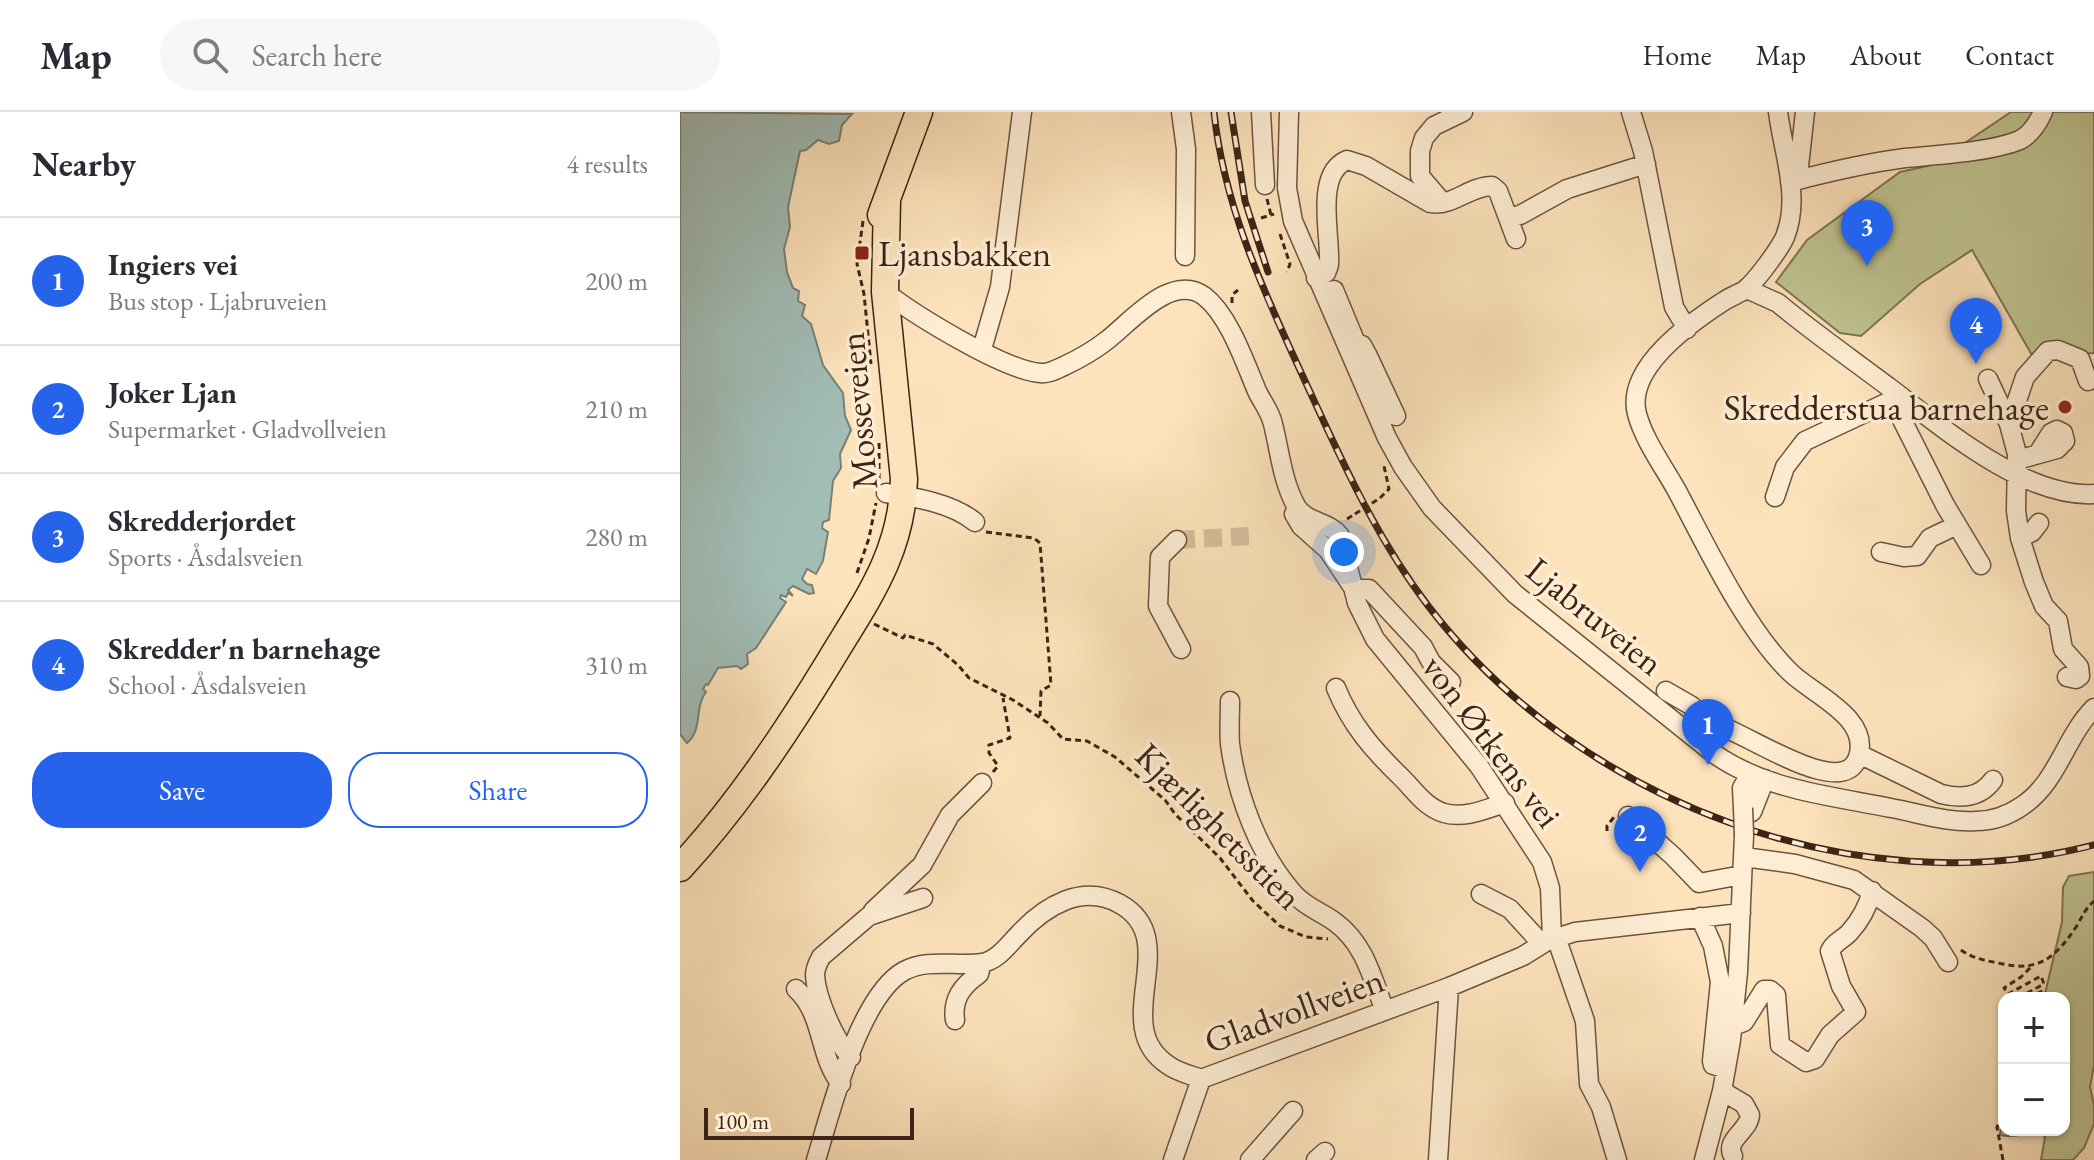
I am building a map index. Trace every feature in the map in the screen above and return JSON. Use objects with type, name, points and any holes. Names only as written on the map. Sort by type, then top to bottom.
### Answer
[{"type":"highway","name":"Mosseveien","points":[[680,868],[756,775],[857,621],[878,581],[895,536],[886,494],[887,446],[872,306],[871,262],[875,230],[919,112]]},
{"type":"highway","name":"Mosseveien","points":[[886,494],[902,461],[885,292],[887,200]]},
{"type":"street","points":[[885,292],[909,310],[982,349],[1000,287],[1022,112]]},
{"type":"street","points":[[1181,112],[1186,149],[1183,205],[1185,256]]},
{"type":"street","points":[[1261,112],[1265,185]]},
{"type":"street","name":"Ljabruveien","points":[[1289,112],[1288,203],[1297,233],[1316,278],[1351,345],[1396,455],[1432,508],[1515,594],[1692,726],[1726,762],[1801,790],[1950,820],[1991,820],[2018,809],[2042,788],[2083,720],[2094,708]]},
{"type":"street","points":[[1443,203],[1420,176],[1420,151],[1424,138],[1434,126],[1463,112]]},
{"type":"street","points":[[1631,112],[1646,164],[1674,307],[1687,329]]},
{"type":"street","points":[[1778,112],[1796,180]]},
{"type":"street","points":[[1666,691],[1692,706],[1692,726],[1716,724],[1772,752],[1825,772],[1846,771],[1855,765],[1859,754],[1857,730],[1850,711],[1791,673],[1766,644],[1709,549],[1638,418],[1636,396],[1645,369],[1653,358],[1715,306],[1747,289],[1776,253],[1785,237],[1791,214],[1805,112]]},
{"type":"street","points":[[1796,180],[1890,160],[2004,145],[2022,139],[2043,112]]},
{"type":"street","points":[[1316,278],[1326,273],[1329,265],[1328,182],[1330,174],[1340,163],[1353,161],[1395,181],[1430,203],[1443,203],[1477,188],[1492,186],[1498,191],[1512,227],[1520,215],[1567,189],[1646,164]]},
{"type":"street","points":[[1747,289],[1778,303],[1897,398],[1953,437],[2018,467],[2056,490],[2094,494]]},
{"type":"street","name":"von Øtkens vei","points":[[982,349],[1006,362],[1040,373],[1050,372],[1107,341],[1172,292],[1189,290],[1206,297],[1215,307],[1251,370],[1268,410],[1282,469],[1298,510],[1332,528],[1340,536],[1359,608],[1375,639],[1455,736],[1505,803],[1547,874],[1550,940]]},
{"type":"street","points":[[1334,290],[1351,345],[1362,345],[1396,416]]},
{"type":"street","points":[[2009,424],[2025,377],[2048,351],[2058,350],[2080,359],[2088,381]]},
{"type":"street","points":[[1988,379],[2009,424],[2018,467],[2016,511],[2020,538],[2044,606],[2058,621],[2063,649],[2079,667],[2080,676],[2076,679],[2067,677]]},
{"type":"street","points":[[1775,497],[1785,467],[1805,441],[1897,398]]},
{"type":"street","points":[[1897,398],[1957,525],[1981,565]]},
{"type":"street","points":[[2018,467],[2039,452]]},
{"type":"street","points":[[886,494],[965,514],[978,526]]},
{"type":"street","points":[[2020,538],[2032,532],[2039,523]]},
{"type":"street","points":[[1881,552],[1904,557],[1917,556],[1930,538],[1957,525]]},
{"type":"street","points":[[1177,540],[1160,557],[1158,601],[1181,649]]},
{"type":"street","name":"von Øtkens vei","points":[[1354,589],[1369,589],[1451,682]]},
{"type":"street","points":[[1336,688],[1366,742],[1422,800],[1440,812],[1455,815],[1505,803]]},
{"type":"street","points":[[1230,701],[1230,740],[1237,779],[1259,839],[1295,895],[1347,934],[1363,953],[1385,1011]]},
{"type":"street","points":[[1859,754],[1954,798],[1977,794],[1993,780]]},
{"type":"street","points":[[1704,1160],[1722,1091],[1733,1026],[1746,820],[1742,788],[1758,776]]},
{"type":"street","points":[[851,1057],[835,1037],[819,992],[816,966],[821,957],[922,865],[950,815],[988,777]]},
{"type":"street","points":[[1621,817],[1673,856],[1699,883],[1743,866],[1842,875],[1906,915],[1933,938],[1948,962]]},
{"type":"street","points":[[1733,1026],[1744,1022],[1764,990],[1770,990],[1776,995],[1780,1045],[1806,1062],[1815,1059],[1830,1035],[1856,1012],[1841,986],[1830,951],[1833,944],[1859,921],[1872,891]]},
{"type":"street","points":[[1481,894],[1510,909],[1550,940],[1585,1021],[1589,1084],[1601,1107],[1617,1160]]},
{"type":"street","name":"Gladvollveien","points":[[955,1020],[958,994],[967,982],[979,974],[982,963],[997,956],[1020,933],[1061,901],[1088,896],[1122,905],[1136,917],[1147,936],[1149,959],[1141,1028],[1146,1039],[1169,1066],[1201,1079],[1449,987],[1523,956],[1550,940],[1575,932],[1741,913]]},
{"type":"street","points":[[869,916],[923,898]]},
{"type":"street","points":[[1700,917],[1713,946],[1720,982],[1712,1061],[1726,1069]]},
{"type":"street","points":[[1933,938],[1955,944]]},
{"type":"street","points":[[816,1160],[865,1018],[875,999],[905,971],[933,963],[982,963]]},
{"type":"street","points":[[1438,1160],[1449,987]]},
{"type":"street","points":[[796,989],[811,1009],[841,1084]]},
{"type":"street","points":[[1173,1160],[1201,1079]]},
{"type":"street","points":[[1722,1091],[1744,1104],[1750,1115],[1748,1125],[1730,1145],[1733,1156]]},
{"type":"street","points":[[1250,1160],[1293,1111]]},
{"type":"path","points":[[1261,218],[1274,214],[1289,262],[1287,272]]},
{"type":"path","points":[[862,222],[857,264],[864,294],[872,375]]},
{"type":"path","points":[[1225,296],[1233,293]]},
{"type":"path","points":[[856,575],[886,494],[878,433]]},
{"type":"path","points":[[1355,514],[1389,489],[1384,464],[1396,455]]},
{"type":"path","points":[[978,526],[1034,538],[1040,543],[1051,685],[1041,691],[1040,717]]},
{"type":"path","name":"Kjærlighetsstien","points":[[869,621],[903,638],[905,635],[933,644],[969,678],[1040,717],[1063,739],[1087,741],[1100,747],[1165,800],[1220,858],[1253,901],[1280,926],[1319,940],[1347,934]]},
{"type":"path","points":[[988,777],[998,766],[989,753],[989,745],[1010,738],[1003,696]]},
{"type":"path","points":[[1607,831],[1607,826],[1621,817]]},
{"type":"path","points":[[2007,992],[2004,988],[2053,954],[2094,901]]},
{"type":"path","points":[[1955,944],[1977,959],[2031,967]]},
{"type":"path","points":[[2012,992],[2041,976],[2044,984],[2029,992]]},
{"type":"path","points":[[1999,1136],[2003,1160]]},
{"type":"green space","points":[[2011,112],[2094,112],[2094,353],[2033,357],[1972,250],[1920,284],[1861,336],[1840,333],[1776,282],[1807,240],[1900,172],[1932,165]]},
{"type":"green space","points":[[2094,872],[2094,1065],[2090,1087],[2094,1124],[2084,1148],[2073,1160],[2041,1160],[2044,1136],[2070,1136],[2070,992],[2045,992],[2062,922],[2063,887],[2069,876]]},
{"type":"water","points":[[680,112],[852,114],[842,125],[839,141],[829,144],[818,140],[800,151],[788,207],[790,227],[784,249],[793,288],[799,291],[798,301],[805,305],[802,316],[811,324],[823,365],[843,393],[845,416],[851,430],[840,454],[841,468],[833,481],[829,520],[823,522],[822,528],[828,532],[823,561],[816,574],[807,569],[802,579],[812,585],[814,593],[809,594],[793,586],[788,590],[793,596],[788,593],[786,597],[781,595],[780,598],[786,602],[756,648],[747,654],[748,664],[741,669],[737,666],[718,668],[706,684],[695,732],[687,743],[680,734]]},
{"type":"tunnel","points":[[1177,540],[1249,536]]},
{"type":"railway","points":[[1214,112],[1227,182],[1248,250],[1275,316],[1376,526],[1429,607],[1491,675],[1562,735],[1642,784],[1728,822],[1818,848],[1910,861],[2003,861],[2094,845]]},
{"type":"railway","points":[[1231,112],[1245,201],[1268,272]]},
{"type":"place","name":"Ljansbakken","points":[[862,253]]},
{"type":"place","name":"Skredderjordet","points":[[1867,266]]},
{"type":"place","name":"Skredder'n barnehage","points":[[1976,364]]},
{"type":"place","name":"Skredderstua barnehage","points":[[2065,407]]},
{"type":"place","name":"Ingiers vei","points":[[1708,765]]},
{"type":"place","name":"Joker Ljan","points":[[1640,872]]}]
